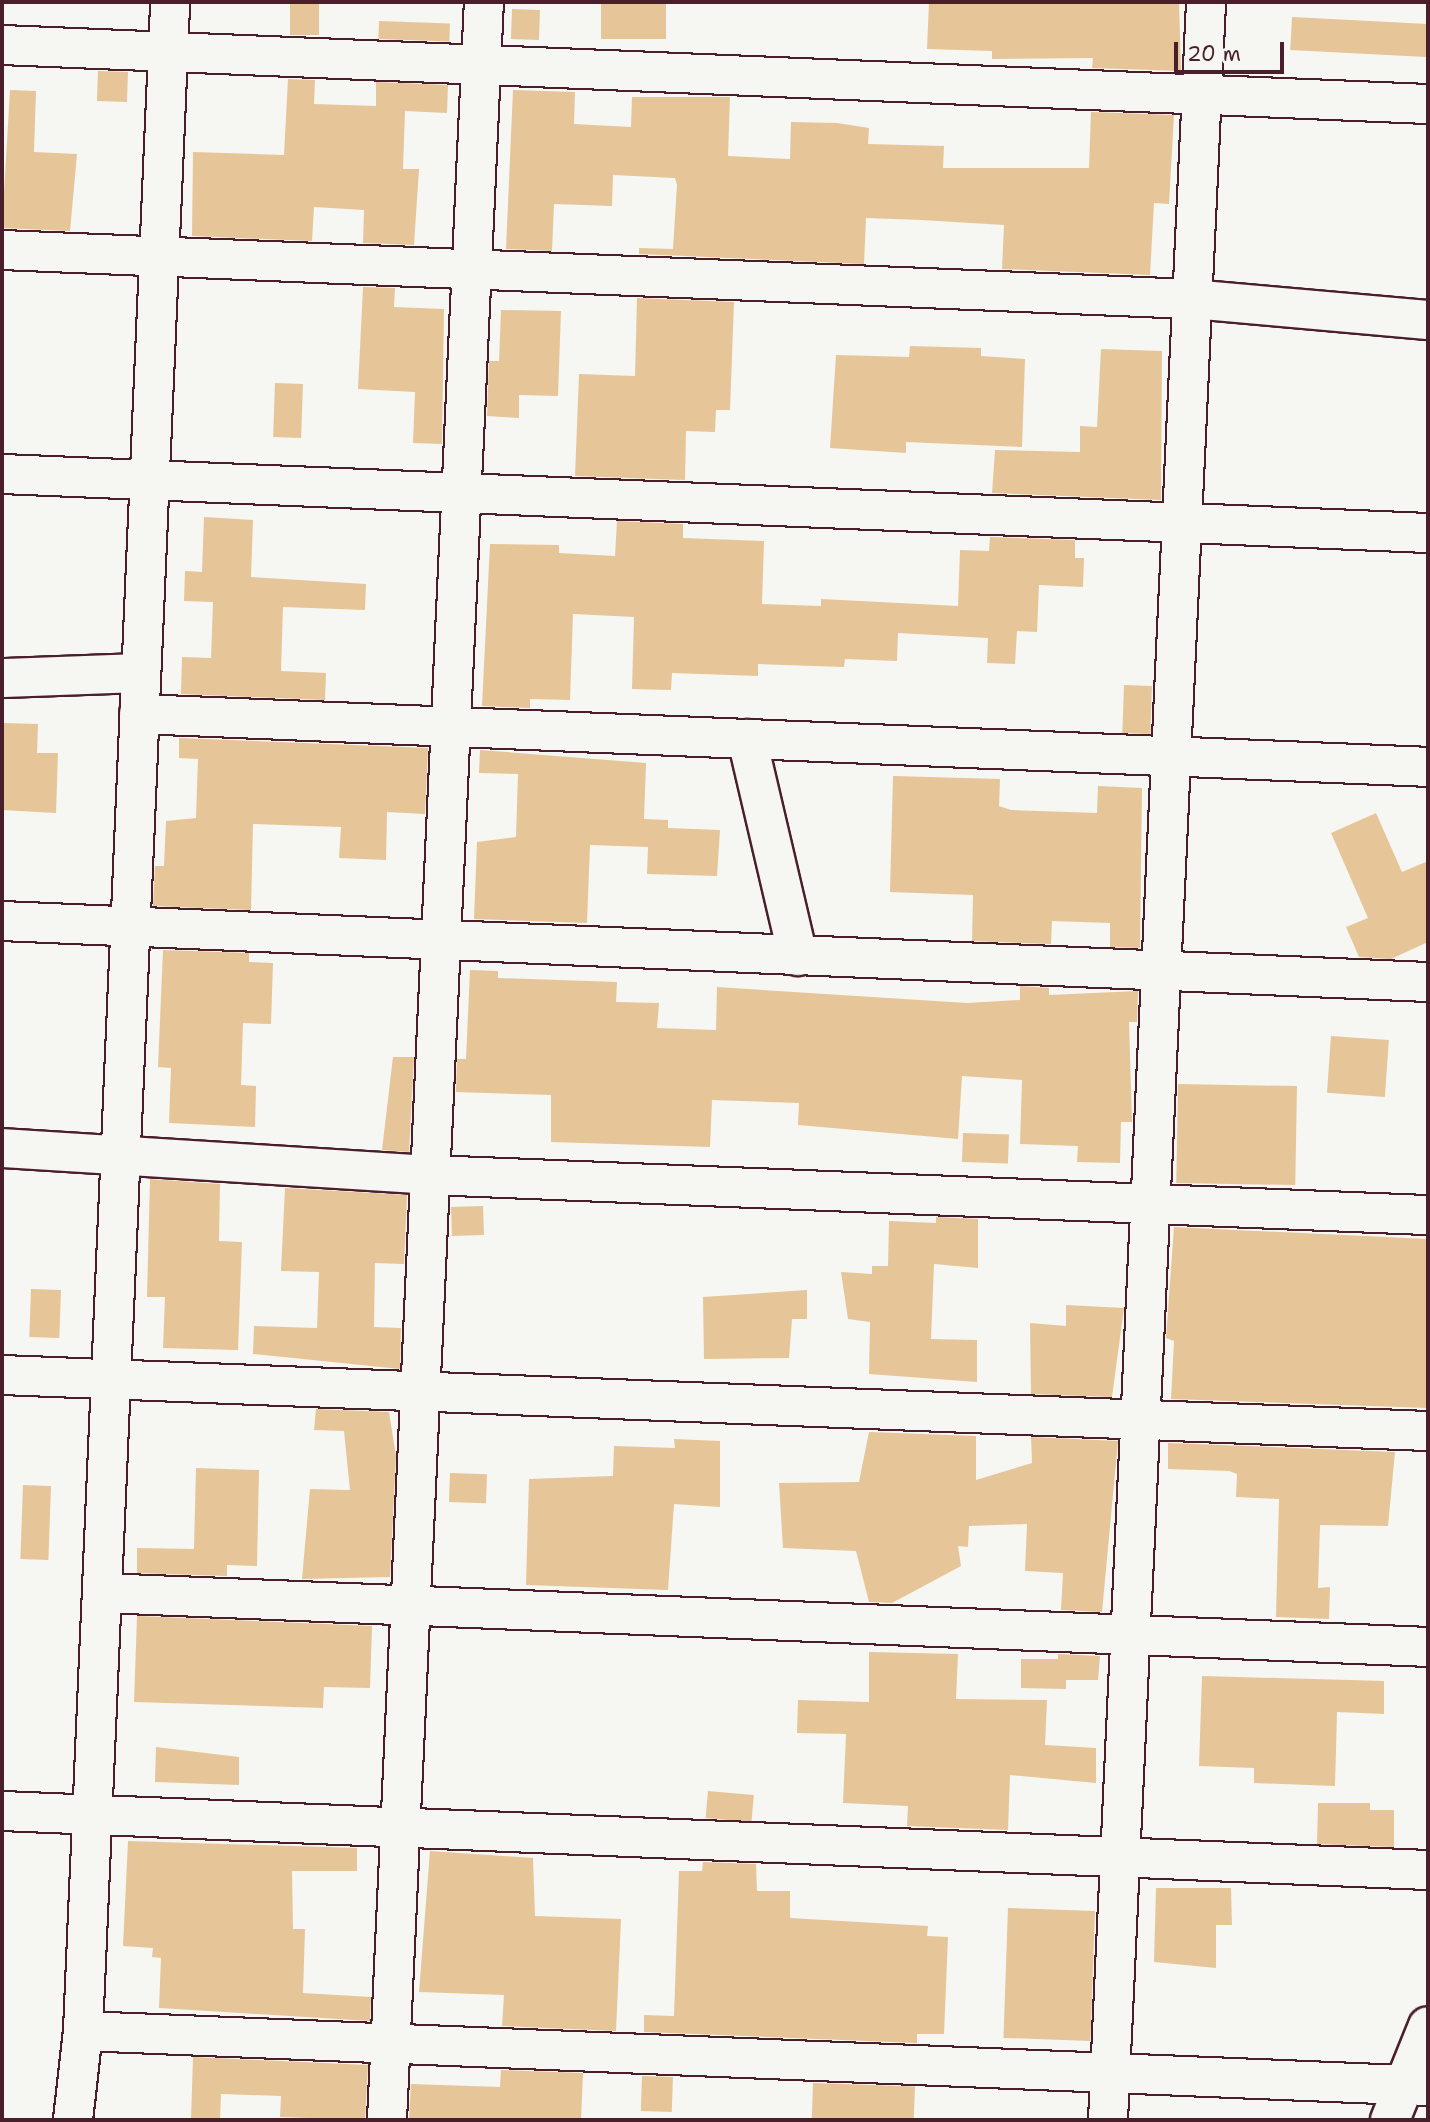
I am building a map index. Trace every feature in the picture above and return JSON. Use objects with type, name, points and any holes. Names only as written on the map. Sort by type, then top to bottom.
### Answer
[{"type":"street","points":[[73,2120],[83,2031],[170,2]]},
{"type":"street","points":[[387,2120],[484,2]]},
{"type":"street","points":[[1108,2120],[1206,2]]},
{"type":"street","points":[[2,45],[1428,104]]},
{"type":"street","points":[[2,250],[1192,299],[1428,320]]},
{"type":"street","points":[[2,474],[1428,533]]},
{"type":"street","points":[[2,678],[141,673]]},
{"type":"street","points":[[139,715],[1428,767]]},
{"type":"street","points":[[747,739],[798,957]]},
{"type":"street","points":[[2,921],[130,929],[1428,982]]},
{"type":"street","points":[[2,1148],[430,1175],[1428,1215]]},
{"type":"street","points":[[2,1375],[111,1383],[421,1396],[1428,1431]]},
{"type":"street","points":[[102,1593],[1428,1647]]},
{"type":"street","points":[[2,1811],[1428,1870]]},
{"type":"street","points":[[1390,2120],[1418,2085],[1428,2026]]},
{"type":"street","points":[[83,2031],[1418,2085]]},
{"type":"building","points":[[290,2],[319,2],[319,35],[290,35]]},
{"type":"building","points":[[601,2],[666,2],[666,39],[601,39]]},
{"type":"building","points":[[929,2],[1179,2],[1181,71],[1092,68],[1093,58],[992,59],[992,51],[927,49]]},
{"type":"building","points":[[512,9],[540,10],[539,40],[511,39]]},
{"type":"building","points":[[1292,17],[1428,24],[1426,57],[1290,50]]},
{"type":"building","points":[[379,21],[450,23],[449,41],[378,39]]},
{"type":"building","points":[[98,71],[128,72],[127,102],[97,101]]},
{"type":"building","points":[[288,79],[315,80],[314,104],[376,106],[376,82],[448,85],[447,113],[405,111],[403,169],[419,169],[414,245],[363,243],[364,210],[314,207],[312,241],[192,236],[193,152],[284,155]]},
{"type":"building","points":[[10,90],[36,91],[34,152],[77,154],[70,231],[2,228]]},
{"type":"building","points":[[513,90],[575,92],[574,124],[631,127],[632,97],[730,97],[728,156],[790,159],[791,122],[837,123],[869,128],[868,144],[944,146],[943,168],[1089,168],[1091,112],[1174,115],[1169,204],[1154,203],[1150,275],[1002,269],[1004,225],[922,220],[866,218],[864,264],[639,254],[639,248],[673,249],[677,185],[675,178],[613,175],[612,206],[554,204],[552,251],[506,249]]},
{"type":"building","points":[[363,287],[395,288],[394,307],[444,309],[442,444],[413,443],[415,392],[358,389]]},
{"type":"building","points":[[637,298],[734,302],[730,410],[716,410],[715,432],[686,431],[685,480],[575,476],[579,374],[635,376]]},
{"type":"building","points":[[501,310],[561,311],[558,396],[519,395],[519,418],[487,416],[489,361],[499,361]]},
{"type":"building","points":[[910,346],[981,348],[981,356],[1025,359],[1022,447],[906,442],[906,453],[830,448],[836,355],[909,357]]},
{"type":"building","points":[[1101,349],[1162,351],[1161,500],[992,493],[995,450],[1080,452],[1080,426],[1097,427]]},
{"type":"building","points":[[275,383],[303,384],[301,438],[273,437]]},
{"type":"building","points":[[204,517],[253,520],[251,577],[366,584],[365,610],[283,607],[281,671],[326,673],[325,700],[181,694],[182,657],[211,658],[213,602],[184,601],[185,571],[202,572]]},
{"type":"building","points":[[617,521],[683,524],[683,538],[764,541],[762,604],[821,606],[821,599],[958,606],[960,550],[989,551],[990,537],[1075,540],[1075,558],[1084,558],[1083,587],[1039,585],[1037,632],[1017,631],[1015,664],[987,663],[988,638],[898,633],[897,661],[845,659],[844,667],[758,664],[758,676],[672,673],[671,690],[632,689],[634,617],[573,614],[570,700],[530,699],[530,708],[482,706],[490,544],[559,545],[559,553],[615,556]]},
{"type":"building","points":[[1124,685],[1152,686],[1150,734],[1122,733]]},
{"type":"building","points":[[4,723],[38,724],[37,753],[58,753],[56,813],[2,810]]},
{"type":"building","points":[[179,738],[428,748],[425,814],[387,812],[386,860],[339,858],[341,827],[253,824],[251,910],[153,906],[155,866],[164,866],[166,821],[196,818],[198,759],[179,758]]},
{"type":"building","points":[[480,750],[646,763],[644,819],[668,820],[668,828],[720,830],[717,876],[647,874],[648,847],[590,845],[587,923],[474,919],[477,842],[516,837],[518,774],[479,773]]},
{"type":"building","points":[[893,776],[1000,779],[999,806],[1011,810],[1097,813],[1098,786],[1142,788],[1140,948],[1110,947],[1110,923],[1052,921],[1051,944],[972,941],[973,895],[890,892]]},
{"type":"building","points":[[1376,813],[1402,872],[1428,861],[1428,942],[1391,959],[1359,957],[1346,927],[1368,918],[1331,833]]},
{"type":"building","points":[[163,950],[249,953],[249,962],[273,963],[271,1024],[243,1023],[241,1085],[256,1086],[255,1127],[169,1123],[171,1068],[158,1067]]},
{"type":"building","points":[[470,970],[498,971],[498,978],[617,982],[616,1002],[659,1003],[657,1028],[716,1030],[717,987],[967,1003],[1020,1000],[1020,986],[1049,988],[1049,995],[1138,991],[1137,1022],[1129,1022],[1132,1122],[1121,1122],[1120,1163],[1077,1162],[1078,1146],[1020,1144],[1022,1080],[962,1076],[958,1139],[798,1125],[799,1103],[712,1100],[710,1147],[551,1142],[551,1095],[456,1092],[457,1059],[466,1059]]},
{"type":"building","points":[[1331,1036],[1389,1040],[1385,1097],[1327,1093]]},
{"type":"building","points":[[393,1057],[414,1057],[409,1152],[382,1150]]},
{"type":"building","points":[[1178,1084],[1297,1086],[1295,1185],[1176,1183]]},
{"type":"building","points":[[963,1133],[1009,1135],[1008,1164],[962,1162]]},
{"type":"building","points":[[150,1179],[220,1184],[219,1241],[242,1242],[238,1350],[163,1348],[165,1297],[147,1297]]},
{"type":"building","points":[[285,1188],[407,1195],[404,1264],[375,1263],[374,1327],[401,1328],[400,1369],[253,1354],[254,1326],[317,1328],[319,1272],[281,1271]]},
{"type":"building","points":[[483,1206],[484,1235],[452,1236],[451,1207]]},
{"type":"building","points":[[936,1217],[978,1219],[978,1268],[934,1264],[931,1339],[977,1340],[977,1382],[869,1374],[870,1322],[848,1319],[841,1272],[872,1274],[872,1266],[888,1266],[889,1221],[936,1223]]},
{"type":"building","points":[[1174,1227],[1428,1239],[1428,1408],[1171,1399],[1174,1341],[1166,1338]]},
{"type":"building","points":[[31,1289],[61,1290],[59,1338],[29,1337]]},
{"type":"building","points":[[807,1290],[807,1319],[792,1319],[789,1358],[704,1359],[703,1297]]},
{"type":"building","points":[[1066,1305],[1124,1308],[1112,1397],[1031,1394],[1030,1323],[1066,1326]]},
{"type":"building","points":[[316,1409],[389,1412],[396,1456],[390,1577],[302,1579],[310,1489],[350,1490],[344,1431],[314,1430]]},
{"type":"building","points":[[869,1432],[976,1436],[976,1480],[1032,1463],[1031,1437],[1118,1441],[1102,1612],[1061,1610],[1063,1573],[1025,1571],[1027,1524],[969,1526],[968,1547],[958,1546],[961,1566],[892,1603],[869,1602],[856,1551],[783,1548],[779,1483],[859,1482]]},
{"type":"building","points":[[674,1439],[720,1441],[720,1507],[674,1504],[668,1590],[526,1585],[529,1479],[613,1476],[614,1446],[675,1448]]},
{"type":"building","points":[[1168,1443],[1395,1452],[1388,1526],[1320,1525],[1318,1588],[1330,1587],[1329,1619],[1276,1617],[1279,1499],[1236,1497],[1237,1474],[1229,1471],[1168,1469]]},
{"type":"building","points":[[196,1468],[259,1470],[257,1566],[227,1565],[227,1576],[137,1573],[137,1548],[194,1549]]},
{"type":"building","points":[[450,1473],[487,1474],[486,1503],[449,1502]]},
{"type":"building","points":[[23,1485],[51,1486],[48,1560],[20,1559]]},
{"type":"building","points":[[137,1616],[372,1626],[370,1688],[324,1687],[323,1708],[134,1702]]},
{"type":"building","points":[[869,1652],[958,1654],[956,1699],[1047,1700],[1045,1745],[1096,1748],[1096,1783],[1010,1775],[1008,1830],[907,1826],[908,1806],[843,1803],[846,1734],[797,1733],[798,1700],[869,1702]]},
{"type":"building","points":[[1058,1654],[1100,1656],[1098,1680],[1066,1680],[1066,1689],[1021,1688],[1021,1659],[1058,1659]]},
{"type":"building","points":[[1202,1676],[1384,1681],[1384,1714],[1337,1712],[1335,1786],[1254,1783],[1254,1768],[1199,1766]]},
{"type":"building","points":[[156,1747],[239,1757],[239,1785],[155,1782]]},
{"type":"building","points":[[708,1791],[754,1795],[751,1822],[706,1818]]},
{"type":"building","points":[[1318,1803],[1370,1803],[1370,1810],[1394,1810],[1394,1847],[1317,1844]]},
{"type":"building","points":[[128,1841],[357,1848],[357,1871],[292,1871],[293,1929],[305,1929],[303,1993],[371,1997],[370,2021],[159,2008],[161,1958],[152,1957],[153,1948],[123,1946]]},
{"type":"building","points":[[430,1851],[533,1858],[535,1916],[621,1919],[616,2031],[502,2026],[504,1995],[419,1992]]},
{"type":"building","points":[[703,1862],[756,1864],[757,1891],[790,1891],[790,1918],[928,1926],[927,1936],[948,1937],[944,2034],[917,2034],[917,2043],[644,2032],[644,2015],[674,2016],[679,1871],[702,1871]]},
{"type":"building","points":[[1156,1888],[1231,1888],[1232,1925],[1216,1925],[1216,1968],[1154,1962]]},
{"type":"building","points":[[1008,1908],[1095,1911],[1090,2041],[1003,2038]]},
{"type":"building","points":[[193,2057],[368,2065],[365,2120],[280,2117],[281,2096],[221,2094],[220,2120],[191,2120]]},
{"type":"building","points":[[501,2070],[583,2073],[581,2120],[409,2119],[411,2084],[500,2087]]},
{"type":"building","points":[[642,2076],[673,2077],[672,2112],[641,2111]]},
{"type":"building","points":[[813,2083],[915,2087],[914,2120],[812,2118]]}]
